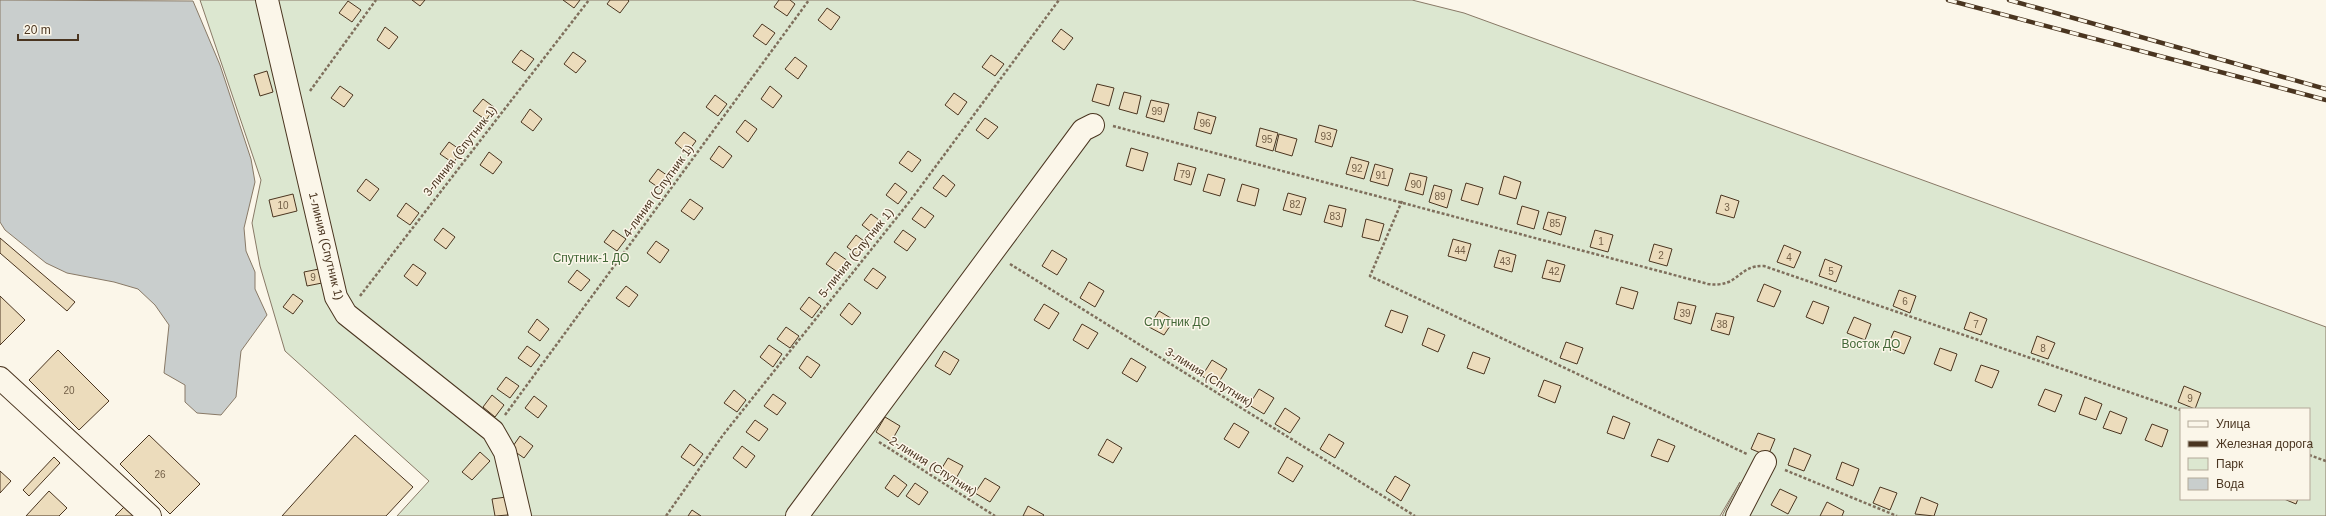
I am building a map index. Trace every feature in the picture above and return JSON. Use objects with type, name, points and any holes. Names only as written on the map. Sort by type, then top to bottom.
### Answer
[{"type":"lane","name":"1-линия (Спутник 1)","points":[[268,0],[336,297],[346,314],[493,431],[505,452],[520,516]]},
{"type":"lane","points":[[796,516],[861,431],[1083,130],[1093,125]]},
{"type":"lane","points":[[0,378],[150,516]]},
{"type":"lane","points":[[1737,516],[1765,462]]},
{"type":"path","points":[[293,114],[376,0]]},
{"type":"path","name":"3-линия (Спутник 1)","points":[[346,314],[589,0]]},
{"type":"path","name":"4-линия (Спутник 1)","points":[[493,431],[809,0]]},
{"type":"path","name":"5-линия (Спутник 1)","points":[[666,516],[723,435],[910,200],[1059,0]]},
{"type":"path","points":[[1093,125],[1119,127],[1402,201],[1708,284],[1720,285],[1729,283],[1747,269],[1756,266],[1764,266],[2180,410]]},
{"type":"path","points":[[1402,201],[1370,276],[1765,462],[1897,516]]},
{"type":"path","name":"3-линия (Спутник)","points":[[992,253],[1416,516]]},
{"type":"path","name":"2-линия (Спутник)","points":[[861,431],[995,516]]},
{"type":"path","points":[[2310,455],[2326,461]]},
{"type":"green space","points":[[200,0],[1412,0],[1464,13],[2326,327],[2326,516],[1722,516],[1740,482],[1720,516],[397,516],[429,481],[285,351],[260,266],[252,223],[261,180]]},
{"type":"water","points":[[0,0],[193,1],[220,65],[251,159],[255,182],[244,228],[246,251],[255,272],[255,289],[267,315],[241,351],[236,397],[221,415],[197,413],[185,402],[185,385],[164,373],[169,325],[155,305],[138,289],[114,282],[67,273],[46,263],[5,230],[0,222]]},
{"type":"building","points":[[412,0],[425,0],[420,6]]},
{"type":"building","points":[[563,0],[580,0],[574,8]]},
{"type":"building","points":[[610,0],[629,1],[620,13],[607,4]]},
{"type":"building","points":[[779,0],[790,0],[795,4],[787,16],[774,7]]},
{"type":"building","points":[[348,1],[361,10],[352,22],[339,13]]},
{"type":"building","points":[[827,8],[840,17],[831,30],[818,20]]},
{"type":"building","points":[[762,24],[775,33],[766,45],[753,36]]},
{"type":"building","points":[[385,27],[398,37],[389,49],[377,40]]},
{"type":"building","points":[[1061,29],[1073,38],[1064,50],[1052,41]]},
{"type":"building","points":[[521,50],[534,59],[525,71],[512,62]]},
{"type":"building","points":[[573,52],[586,61],[576,73],[564,64]]},
{"type":"building","points":[[991,55],[1004,64],[995,76],[982,67]]},
{"type":"building","points":[[795,57],[807,66],[798,79],[785,69]]},
{"type":"building","points":[[267,71],[273,92],[260,96],[254,75]]},
{"type":"building","points":[[1097,84],[1114,88],[1109,106],[1092,101]]},
{"type":"building","points":[[340,86],[353,95],[344,107],[331,98]]},
{"type":"building","points":[[770,86],[782,96],[773,108],[761,99]]},
{"type":"building","points":[[1124,92],[1141,96],[1137,114],[1119,109]]},
{"type":"building","points":[[954,93],[967,102],[958,115],[945,105]]},
{"type":"building","points":[[715,95],[727,104],[718,116],[706,107]]},
{"type":"building","points":[[483,99],[495,108],[486,120],[473,111]]},
{"type":"building","points":[[1151,100],[1169,104],[1164,122],[1146,117]]},
{"type":"building","points":[[530,109],[542,119],[533,131],[521,122]]},
{"type":"building","points":[[1198,112],[1216,117],[1211,134],[1194,129]]},
{"type":"building","points":[[985,118],[998,127],[988,139],[976,130]]},
{"type":"building","points":[[745,120],[757,129],[748,142],[736,132]]},
{"type":"building","points":[[1319,125],[1337,130],[1332,147],[1315,142]]},
{"type":"building","points":[[1260,128],[1278,133],[1273,151],[1256,146]]},
{"type":"building","points":[[684,132],[696,141],[687,153],[675,143]]},
{"type":"building","points":[[1279,134],[1297,139],[1292,156],[1275,151]]},
{"type":"building","points":[[449,142],[462,151],[453,163],[440,154]]},
{"type":"building","points":[[719,146],[732,156],[723,168],[710,159]]},
{"type":"building","points":[[1131,148],[1148,153],[1143,171],[1126,166]]},
{"type":"building","points":[[908,151],[921,160],[912,172],[899,163]]},
{"type":"building","points":[[489,152],[502,162],[493,174],[480,165]]},
{"type":"building","points":[[1351,157],[1369,162],[1364,179],[1346,174]]},
{"type":"building","points":[[1178,163],[1196,168],[1191,185],[1174,180]]},
{"type":"building","points":[[1375,164],[1393,169],[1388,186],[1370,181]]},
{"type":"building","points":[[658,169],[671,178],[662,190],[649,181]]},
{"type":"building","points":[[1410,173],[1427,177],[1423,195],[1405,190]]},
{"type":"building","points":[[1208,174],[1225,179],[1220,196],[1203,191]]},
{"type":"building","points":[[943,175],[955,185],[946,197],[933,188]]},
{"type":"building","points":[[1504,176],[1521,182],[1516,199],[1499,194]]},
{"type":"building","points":[[366,179],[379,189],[370,201],[357,191]]},
{"type":"building","points":[[895,183],[907,192],[898,204],[886,195]]},
{"type":"building","points":[[1466,183],[1483,188],[1478,205],[1461,200]]},
{"type":"building","points":[[1242,184],[1259,189],[1255,206],[1237,201]]},
{"type":"building","points":[[1434,185],[1452,190],[1447,208],[1429,202]]},
{"type":"building","points":[[1288,193],[1306,198],[1301,215],[1283,210]]},
{"type":"building","points":[[293,194],[297,211],[273,217],[269,200]]},
{"type":"building","points":[[1721,195],[1739,201],[1734,218],[1716,213]]},
{"type":"building","points":[[690,199],[703,208],[694,220],[681,211]]},
{"type":"building","points":[[406,203],[419,213],[410,225],[397,216]]},
{"type":"building","points":[[1329,205],[1346,209],[1342,227],[1324,222]]},
{"type":"building","points":[[1522,206],[1539,211],[1534,229],[1517,224]]},
{"type":"building","points":[[921,207],[934,216],[925,228],[912,219]]},
{"type":"building","points":[[1548,212],[1566,217],[1561,235],[1543,229]]},
{"type":"building","points":[[871,214],[883,223],[875,235],[862,225]]},
{"type":"building","points":[[1366,219],[1384,224],[1379,241],[1362,237]]},
{"type":"building","points":[[443,228],[455,237],[446,249],[434,240]]},
{"type":"building","points":[[613,230],[626,239],[617,251],[604,242]]},
{"type":"building","points":[[903,230],[916,239],[907,251],[894,242]]},
{"type":"building","points":[[1595,230],[1613,235],[1608,252],[1590,247]]},
{"type":"building","points":[[856,235],[868,244],[859,256],[847,247]]},
{"type":"building","points":[[0,238],[75,302],[67,311],[0,253]]},
{"type":"building","points":[[1453,239],[1471,244],[1466,261],[1448,256]]},
{"type":"building","points":[[656,241],[669,250],[660,263],[647,253]]},
{"type":"building","points":[[1654,244],[1672,249],[1667,266],[1649,261]]},
{"type":"building","points":[[1784,245],[1801,252],[1794,268],[1777,262]]},
{"type":"building","points":[[1052,250],[1067,259],[1057,275],[1042,266]]},
{"type":"building","points":[[1499,250],[1516,255],[1512,272],[1494,267]]},
{"type":"building","points":[[835,252],[848,261],[839,273],[826,264]]},
{"type":"building","points":[[1825,259],[1842,266],[1836,282],[1819,276]]},
{"type":"building","points":[[1547,260],[1565,265],[1560,282],[1542,278]]},
{"type":"building","points":[[413,264],[426,273],[417,286],[404,276]]},
{"type":"building","points":[[873,268],[886,277],[877,289],[864,280]]},
{"type":"building","points":[[319,269],[322,283],[307,286],[304,272]]},
{"type":"building","points":[[577,270],[590,280],[581,291],[568,282]]},
{"type":"building","points":[[1089,282],[1104,291],[1095,307],[1080,298]]},
{"type":"building","points":[[1764,284],[1781,291],[1774,307],[1757,301]]},
{"type":"building","points":[[626,286],[638,295],[629,307],[616,298]]},
{"type":"building","points":[[1621,287],[1638,292],[1633,309],[1616,304]]},
{"type":"building","points":[[1899,290],[1916,296],[1910,313],[1893,306]]},
{"type":"building","points":[[293,294],[303,301],[293,314],[283,307]]},
{"type":"building","points":[[0,296],[25,320],[0,345]]},
{"type":"building","points":[[809,297],[821,306],[812,318],[800,309]]},
{"type":"building","points":[[1813,301],[1829,307],[1823,324],[1806,317]]},
{"type":"building","points":[[1678,302],[1696,306],[1691,324],[1674,319]]},
{"type":"building","points":[[849,303],[861,313],[852,325],[840,315]]},
{"type":"building","points":[[1044,304],[1059,313],[1049,329],[1034,320]]},
{"type":"building","points":[[1391,310],[1408,316],[1402,333],[1385,326]]},
{"type":"building","points":[[1159,311],[1174,320],[1164,335],[1149,327]]},
{"type":"building","points":[[1970,312],[1987,319],[1981,335],[1964,329]]},
{"type":"building","points":[[1716,313],[1734,317],[1729,335],[1711,330]]},
{"type":"building","points":[[1854,317],[1871,324],[1865,340],[1847,333]]},
{"type":"building","points":[[537,319],[549,329],[540,341],[528,332]]},
{"type":"building","points":[[1082,324],[1098,333],[1088,349],[1073,340]]},
{"type":"building","points":[[786,327],[799,336],[790,348],[777,339]]},
{"type":"building","points":[[1428,328],[1445,335],[1438,352],[1422,345]]},
{"type":"building","points":[[1894,331],[1911,337],[1904,354],[1887,347]]},
{"type":"building","points":[[2037,336],[2055,343],[2048,359],[2031,353]]},
{"type":"building","points":[[1566,342],[1583,348],[1577,364],[1560,358]]},
{"type":"building","points":[[769,345],[782,354],[773,367],[760,357]]},
{"type":"building","points":[[527,346],[540,355],[531,367],[518,358]]},
{"type":"building","points":[[1940,348],[1957,354],[1951,371],[1934,364]]},
{"type":"building","points":[[58,350],[109,401],[79,430],[29,380]]},
{"type":"building","points":[[944,351],[959,360],[950,375],[935,366]]},
{"type":"building","points":[[1473,352],[1490,358],[1484,374],[1467,368]]},
{"type":"building","points":[[807,356],[820,365],[811,378],[799,368]]},
{"type":"building","points":[[1131,358],[1146,367],[1137,382],[1122,373]]},
{"type":"building","points":[[1212,360],[1227,369],[1217,385],[1202,376]]},
{"type":"building","points":[[1981,365],[1999,371],[1992,388],[1975,381]]},
{"type":"building","points":[[506,377],[519,386],[510,398],[497,389]]},
{"type":"building","points":[[1544,380],[1561,386],[1555,403],[1538,396]]},
{"type":"building","points":[[2184,386],[2201,393],[2195,408],[2178,402]]},
{"type":"building","points":[[1259,389],[1274,398],[1264,414],[1249,405]]},
{"type":"building","points":[[2045,389],[2062,395],[2055,412],[2038,405]]},
{"type":"building","points":[[734,390],[746,400],[737,412],[724,403]]},
{"type":"building","points":[[773,394],[786,403],[777,415],[764,406]]},
{"type":"building","points":[[492,395],[504,405],[495,417],[483,407]]},
{"type":"building","points":[[534,396],[547,406],[538,418],[525,408]]},
{"type":"building","points":[[2085,397],[2102,404],[2096,420],[2079,414]]},
{"type":"building","points":[[1285,408],[1300,418],[1290,433],[1275,424]]},
{"type":"building","points":[[2110,411],[2127,418],[2121,434],[2103,428]]},
{"type":"building","points":[[1613,416],[1630,423],[1624,439],[1607,433]]},
{"type":"building","points":[[885,417],[900,426],[891,442],[876,432]]},
{"type":"building","points":[[755,420],[768,429],[759,441],[746,432]]},
{"type":"building","points":[[1234,423],[1249,432],[1239,448],[1224,439]]},
{"type":"building","points":[[2152,424],[2168,430],[2162,447],[2145,440]]},
{"type":"building","points":[[1758,433],[1775,439],[1768,456],[1751,449]]},
{"type":"building","points":[[1329,434],[1344,443],[1335,458],[1320,449]]},
{"type":"building","points":[[149,435],[200,484],[170,514],[120,464]]},
{"type":"building","points":[[355,435],[413,487],[386,516],[282,516]]},
{"type":"building","points":[[520,436],[533,446],[524,458],[511,449]]},
{"type":"building","points":[[1107,439],[1122,448],[1113,463],[1098,455]]},
{"type":"building","points":[[1658,439],[1675,446],[1668,462],[1651,456]]},
{"type":"building","points":[[690,444],[703,454],[694,466],[681,457]]},
{"type":"building","points":[[742,446],[755,456],[746,468],[733,458]]},
{"type":"building","points":[[1794,448],[1811,455],[1804,471],[1788,465]]},
{"type":"building","points":[[480,452],[490,461],[472,480],[462,472]]},
{"type":"building","points":[[54,457],[60,463],[29,496],[23,490]]},
{"type":"building","points":[[1287,457],[1303,466],[1293,482],[1278,473]]},
{"type":"building","points":[[948,458],[963,466],[954,482],[939,473]]},
{"type":"building","points":[[1842,462],[1859,469],[1853,486],[1836,479]]},
{"type":"building","points":[[0,471],[11,481],[0,493]]},
{"type":"building","points":[[894,475],[907,485],[898,497],[885,488]]},
{"type":"building","points":[[1395,476],[1410,485],[1401,501],[1386,491]]},
{"type":"building","points":[[985,478],[1000,487],[990,502],[975,493]]},
{"type":"building","points":[[915,483],[928,492],[919,505],[906,496]]},
{"type":"building","points":[[1880,487],[1897,493],[1890,510],[1873,503]]},
{"type":"building","points":[[1780,489],[1797,497],[1788,514],[1771,505]]},
{"type":"building","points":[[49,491],[67,508],[59,516],[26,516]]},
{"type":"building","points":[[506,497],[508,515],[495,516],[492,499]]},
{"type":"building","points":[[1921,497],[1938,504],[1934,516],[1915,514]]},
{"type":"building","points":[[2286,500],[2298,500],[2296,504]]},
{"type":"building","points":[[1827,502],[1844,511],[1842,516],[1820,516]]},
{"type":"building","points":[[1028,506],[1044,515],[1023,516]]},
{"type":"building","points":[[124,507],[134,516],[115,516]]},
{"type":"building","points":[[692,510],[701,516],[688,516]]},
{"type":"railway","points":[[1948,0],[2326,100]]},
{"type":"railway","points":[[2009,0],[2326,89]]},
{"type":"park label","name":"Спутник-1 ДО","points":[[591,258]]},
{"type":"park label","name":"Спутник ДО","points":[[1177,322]]},
{"type":"park label","name":"Восток ДО","points":[[1871,344]]}]
